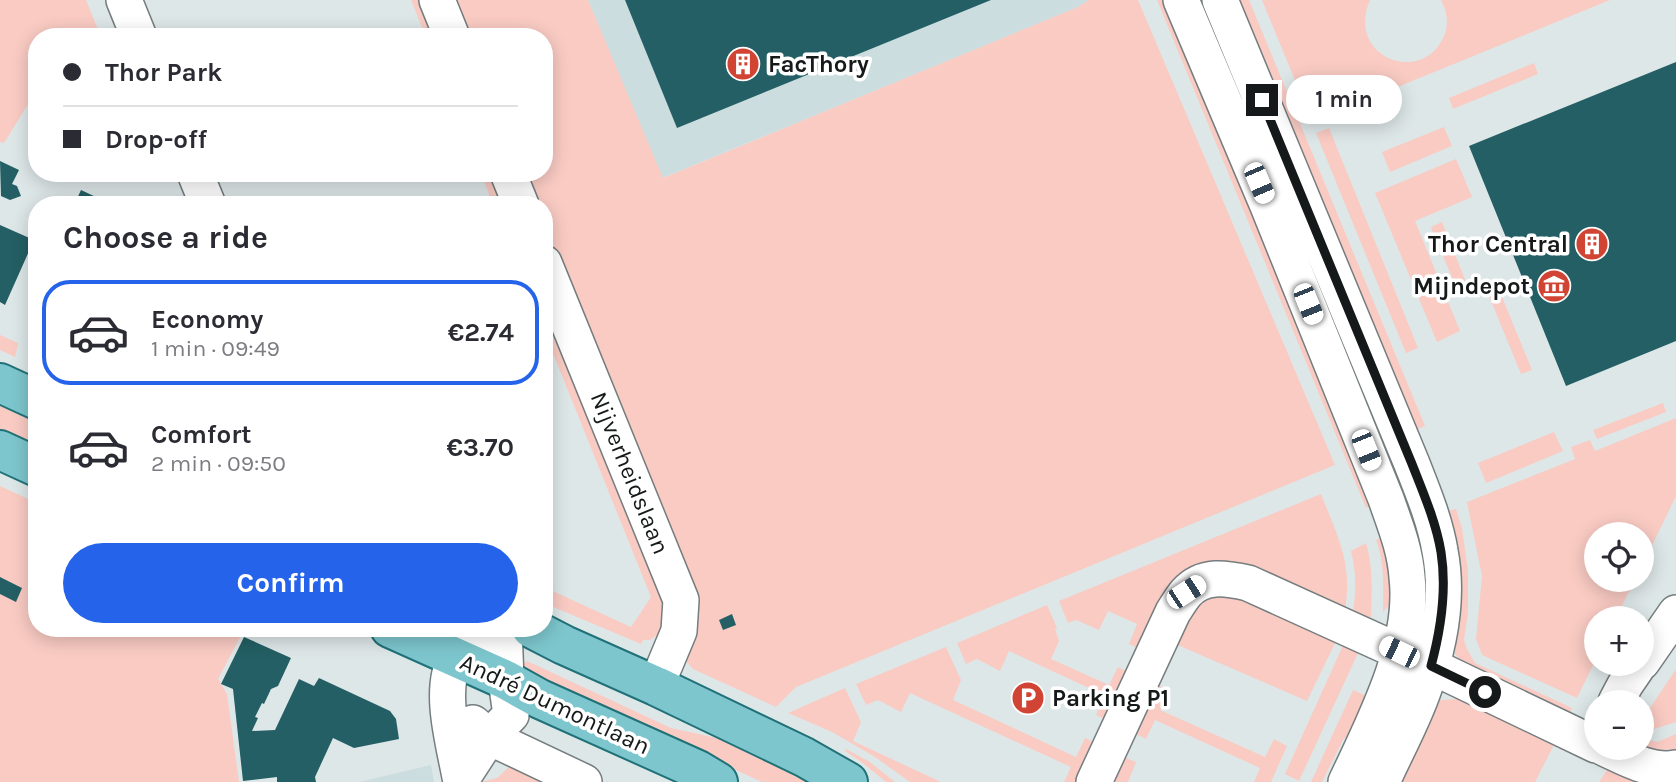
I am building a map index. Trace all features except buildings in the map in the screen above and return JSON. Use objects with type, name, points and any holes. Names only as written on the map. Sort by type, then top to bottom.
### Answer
[{"type":"main road","points":[[0,383],[28,396]]},
{"type":"main road","points":[[0,450],[28,463]]},
{"type":"main road","name":"André Dumontlaan","points":[[410,637],[698,770],[718,782]]},
{"type":"main road","points":[[548,637],[804,757],[848,782]]},
{"type":"street","points":[[124,0],[135,28]]},
{"type":"street","points":[[438,0],[449,28]]},
{"type":"street","points":[[1181,0],[1274,219],[1401,540],[1408,578],[1407,615],[1399,652],[1388,691],[1346,782]]},
{"type":"street","points":[[1220,0],[1407,451],[1432,517],[1441,551],[1444,588],[1439,635],[1422,694],[1382,782]]},
{"type":"street","name":"Nijverheidslaan","points":[[553,285],[681,600],[679,631],[656,686]]},
{"type":"street","points":[[1094,782],[1173,612],[1186,592],[1202,582],[1223,578],[1248,583],[1584,737]]},
{"type":"street","points":[[1654,644],[1676,613]]},
{"type":"street","points":[[461,781],[447,686],[456,657],[479,637]]},
{"type":"street","points":[[461,781],[489,737],[511,715],[504,637]]},
{"type":"street","points":[[447,700],[489,737],[584,782]]},
{"type":"street","points":[[1632,760],[1642,765],[1676,768]]},
{"type":"shaded area","points":[[0,0],[86,0],[97,28],[28,28],[28,104],[4,143],[0,142]]},
{"type":"shaded area","points":[[411,0],[421,0],[432,28],[422,28]]},
{"type":"shaded area","points":[[444,0],[588,0],[663,178],[1078,7],[1089,0],[1138,0],[1335,465],[796,687],[776,707],[693,669],[684,659],[606,396],[553,267],[553,196],[524,196],[519,182],[553,182],[553,28],[455,28]]},
{"type":"shaded area","points":[[588,0],[1089,0],[1078,7],[662,178]]},
{"type":"shaded area","points":[[1157,0],[1176,0],[1383,501],[1366,508]]},
{"type":"shaded area","points":[[1230,0],[1249,0],[1425,426],[1407,433]]},
{"type":"shaded area","points":[[1262,0],[1370,0],[1365,20],[1368,37],[1377,50],[1389,58],[1404,62],[1420,60],[1433,51],[1444,36],[1447,18],[1441,0],[1610,0],[1312,122]]},
{"type":"shaded area","points":[[1534,63],[1538,74],[1453,109],[1449,98]]},
{"type":"shaded area","points":[[1444,127],[1452,146],[1390,172],[1382,152]]},
{"type":"shaded area","points":[[1329,128],[1418,348],[1406,353],[1316,133]]},
{"type":"shaded area","points":[[1456,159],[1472,197],[1415,221],[1460,331],[1437,342],[1375,193]]},
{"type":"shaded area","points":[[484,182],[494,182],[500,196],[490,196]]},
{"type":"shaded area","points":[[1442,222],[1468,287],[1458,292],[1431,227]]},
{"type":"shaded area","points":[[1500,292],[1532,370],[1521,374],[1489,296]]},
{"type":"shaded area","points":[[553,328],[666,607],[663,631],[650,640],[643,640],[641,644],[553,607],[553,591],[631,627],[651,597],[553,353]]},
{"type":"shaded area","points":[[0,335],[18,343],[15,357],[0,350]]},
{"type":"shaded area","points":[[1663,403],[1666,412],[1597,439],[1593,430]]},
{"type":"shaded area","points":[[0,404],[28,417],[28,443],[0,430]]},
{"type":"shaded area","points":[[1676,418],[1676,496],[1654,541],[1654,522],[1584,522],[1584,592],[1629,592],[1622,606],[1584,606],[1584,676],[1588,676],[1577,698],[1482,655],[1476,639],[1482,576],[1467,502],[1575,459],[1571,447],[1590,440],[1595,451]]},
{"type":"shaded area","points":[[1554,432],[1563,451],[1486,483],[1478,463]]},
{"type":"shaded area","points":[[0,486],[28,499],[28,637],[240,637],[218,679],[227,694],[239,782],[0,782]]},
{"type":"shaded area","points":[[1321,494],[1345,562],[1345,614],[1233,566],[1142,650],[1129,644],[1137,624],[1108,611],[1099,630],[1076,620],[1068,623],[1059,601]]},
{"type":"shaded area","points":[[1456,509],[1462,528],[1468,571],[1468,612],[1464,640],[1467,649],[1475,663],[1572,708],[1569,714],[1468,668],[1450,645],[1440,513]]},
{"type":"shaded area","points":[[1390,533],[1394,600],[1383,612],[1382,567],[1376,540]]},
{"type":"shaded area","points":[[1366,543],[1371,570],[1371,617],[1352,619],[1355,585],[1351,551]]},
{"type":"shaded area","points":[[1226,591],[1337,639],[1307,701],[1173,643],[1203,598]]},
{"type":"shaded area","points":[[1047,605],[1057,628],[1055,629],[1059,641],[1051,659],[1109,685],[1118,667],[1132,674],[1109,721],[1096,715],[1104,695],[1009,651],[1000,671],[977,659],[966,664],[957,643]]},
{"type":"shaded area","points":[[1344,643],[1358,653],[1299,781],[1285,774]]},
{"type":"shaded area","points":[[946,647],[961,680],[953,700],[1076,757],[1085,738],[1098,744],[1081,782],[1064,782],[1071,767],[910,693],[901,712],[878,700],[866,705],[856,684]]},
{"type":"shaded area","points":[[527,661],[671,728],[726,740],[818,782],[762,782],[525,673],[521,666]]},
{"type":"shaded area","points":[[1676,669],[1676,722],[1654,729],[1654,702]]},
{"type":"shaded area","points":[[1155,684],[1169,690],[1160,710],[1265,757],[1274,739],[1287,746],[1271,782],[1254,782],[1260,768],[1155,720],[1146,739],[1132,732]]},
{"type":"shaded area","points":[[845,688],[861,722],[853,741],[941,782],[910,782],[875,757],[832,732],[788,713]]},
{"type":"shaded area","points":[[1353,690],[1371,698],[1351,740],[1344,738],[1322,782],[1311,782]]},
{"type":"shaded area","points":[[1457,699],[1556,741],[1535,782],[1395,782],[1431,706],[1441,700]]},
{"type":"shaded area","points":[[1676,734],[1676,749],[1654,749],[1654,741]]},
{"type":"shaded area","points":[[846,749],[870,762],[895,782],[886,782],[845,751]]},
{"type":"shaded area","points":[[1121,756],[1136,762],[1128,782],[1109,782]]},
{"type":"shaded area","points":[[1611,764],[1652,782],[1599,782]]},
{"type":"shaded area","points":[[431,765],[434,782],[359,782]]},
{"type":"shaded area","points":[[509,767],[547,782],[481,782],[497,778]]},
{"type":"place","name":"FacThory","points":[[743,64]]},
{"type":"place","name":"Thor Central","points":[[1592,244]]},
{"type":"place","name":"Mijndepot","points":[[1554,286]]},
{"type":"place","name":"Parking P1","points":[[1028,698]]},
{"type":"route","points":[[1262,100],[1432,517],[1441,551],[1444,588],[1439,635],[1431,666],[1485,692]]}]
